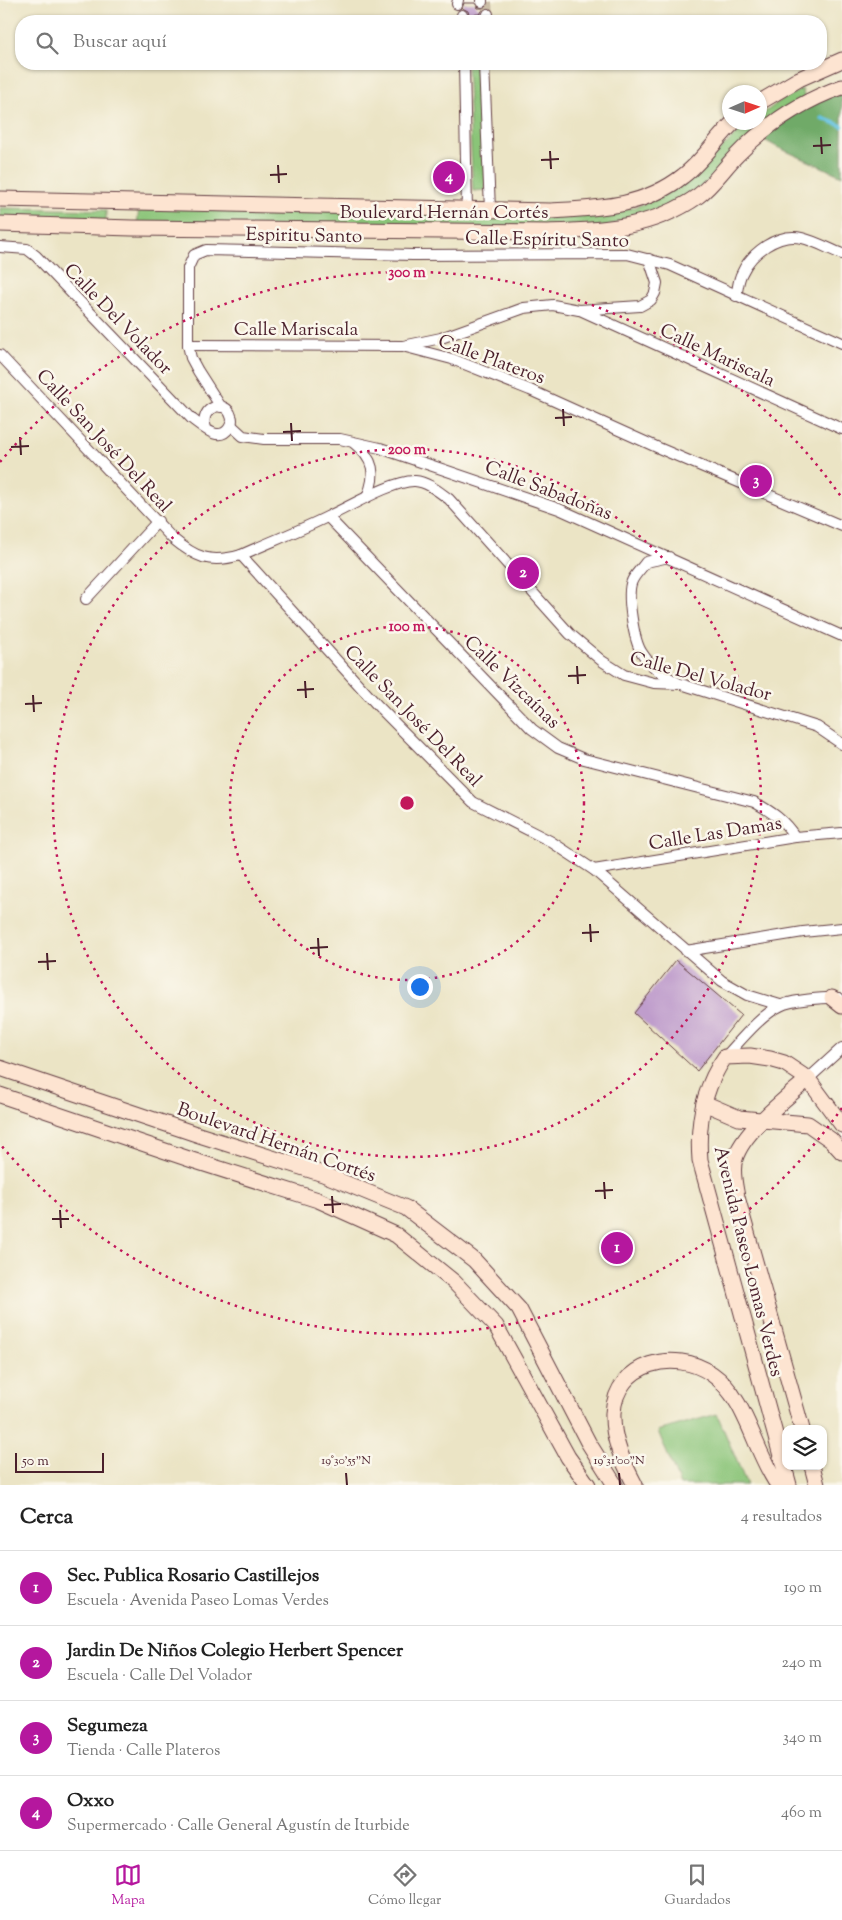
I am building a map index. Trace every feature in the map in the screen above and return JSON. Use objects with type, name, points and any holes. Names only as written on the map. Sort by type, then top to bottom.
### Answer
[{"type":"main road","points":[[827,67],[842,60]]},
{"type":"main road","points":[[767,98],[820,70],[836,89]]},
{"type":"main road","points":[[800,79],[809,101]]},
{"type":"main road","name":"Boulevard Hernán Cortés","points":[[0,224],[132,228],[548,232],[596,231],[630,226],[656,219],[682,207],[700,195],[737,155],[782,116],[836,89]]},
{"type":"main road","name":"Boulevard Hernán Cortés","points":[[0,199],[134,204],[467,210],[551,211],[581,209],[621,205],[645,199],[684,176],[727,130]]},
{"type":"main road","points":[[108,227],[110,203]]},
{"type":"main road","points":[[132,228],[134,204]]},
{"type":"main road","points":[[725,1057],[750,1056],[770,1058],[784,1063],[808,1078],[842,1126]]},
{"type":"main road","name":"Avenida Paseo Lomas Verdes","points":[[725,1057],[711,1083],[704,1103],[698,1141],[700,1160],[789,1485]]},
{"type":"main road","name":"Boulevard Hernán Cortés","points":[[0,1068],[198,1135],[323,1174],[406,1208],[474,1260],[519,1309],[588,1442],[615,1485]]},
{"type":"main road","name":"Avenida Paseo Lomas Verdes","points":[[801,1425],[737,1197],[734,1175],[735,1159],[743,1142],[808,1078]]},
{"type":"main road","points":[[0,1095],[192,1160],[318,1200],[396,1235],[454,1282],[496,1326],[568,1457],[588,1485]]},
{"type":"main road","points":[[704,1103],[729,1115],[763,1121],[808,1124],[831,1140],[842,1152]]},
{"type":"main road","points":[[192,1160],[198,1135]]},
{"type":"main road","points":[[220,1169],[228,1144]]},
{"type":"main road","points":[[634,1485],[620,1453],[613,1430],[613,1410],[618,1394],[626,1379],[639,1368],[655,1362],[672,1360],[687,1361],[706,1370],[713,1374],[728,1390],[741,1410],[778,1485]]},
{"type":"main road","points":[[813,1470],[817,1485]]},
{"type":"street","points":[[464,70],[467,210]]},
{"type":"street","points":[[484,70],[490,210]]},
{"type":"street","points":[[736,296],[741,274],[754,256],[770,243],[786,237],[801,237],[842,254]]},
{"type":"street","name":"Calle Del Volador","points":[[0,246],[27,249],[36,256],[183,410],[192,419],[206,428]]},
{"type":"street","name":"Espiritu Santo","points":[[188,345],[188,268],[194,255],[206,250],[413,254]]},
{"type":"street","name":"Calle Espíritu Santo","points":[[413,254],[627,254],[670,265],[842,344]]},
{"type":"street","name":"Calle Plateros","points":[[403,346],[441,338],[524,308],[553,305],[579,310],[640,306],[651,300],[657,283],[649,259]]},
{"type":"street","name":"Calle Mariscala","points":[[579,310],[842,429]]},
{"type":"street","points":[[188,345],[191,358],[221,407]]},
{"type":"street","name":"Calle Mariscala","points":[[188,345],[403,346]]},
{"type":"street","name":"Calle Plateros","points":[[403,346],[452,359],[530,390],[661,449],[842,526]]},
{"type":"street","name":"Calle San José Del Real","points":[[0,355],[172,538],[187,550],[207,560],[226,560],[241,555],[328,517]]},
{"type":"street","points":[[213,407],[221,407],[232,416],[231,425],[225,433],[212,433],[206,428],[204,423],[205,416],[208,410],[213,407]]},
{"type":"street","name":"Calle Sabadoñas","points":[[231,425],[243,436],[264,439],[340,439],[380,448],[559,509],[842,636]]},
{"type":"street","points":[[352,441],[369,458],[372,469],[373,483],[367,497]]},
{"type":"street","name":"Calle Del Volador","points":[[328,517],[393,486],[414,481],[431,486],[448,499],[570,634],[602,661],[624,675],[654,683],[681,684],[816,727],[842,744]]},
{"type":"street","name":"Calle Vizcaínas","points":[[328,517],[532,729],[558,748],[584,759],[754,802],[774,813],[786,824],[795,837]]},
{"type":"street","points":[[86,599],[158,521]]},
{"type":"street","name":"Calle San José Del Real","points":[[241,555],[378,706],[473,802],[550,841],[594,870],[722,981],[747,995],[780,1005]]},
{"type":"street","points":[[669,557],[646,562],[632,581],[630,600],[633,623],[641,652],[658,672],[681,684]]},
{"type":"street","name":"Calle Las Damas","points":[[594,870],[795,837],[842,833]]},
{"type":"street","points":[[686,951],[803,932],[842,928]]},
{"type":"street","points":[[780,1005],[839,1001]]},
{"type":"street","name":"Avenida Paseo Lomas Verdes","points":[[725,1057],[754,1026],[780,1005]]},
{"type":"street","name":"Avenida Paseo Lomas Verdes","points":[[808,1078],[842,1048]]},
{"type":"green space","points":[[467,70],[480,70],[486,190],[473,191]]},
{"type":"green space","points":[[842,87],[842,176],[757,136]]},
{"type":"green space","points":[[802,89],[805,99],[681,204],[596,229],[137,227],[139,206],[621,211],[642,205],[675,188],[702,167],[741,130],[767,130],[767,111]]},
{"type":"green space","points":[[0,208],[106,210],[106,222],[0,221]]},
{"type":"green space","points":[[717,1414],[747,1485],[680,1485],[658,1431]]},
{"type":"building","points":[[464,3],[475,3],[478,8],[484,8],[480,14],[469,15],[468,11],[462,8]]},
{"type":"building","points":[[676,960],[741,1015],[697,1071],[634,1013]]},
{"type":"waterway","points":[[822,118],[842,126]]},
{"type":"tunnel","points":[[487,2],[488,14]]},
{"type":"place","name":"Oxxo","points":[[449,177]]},
{"type":"place","name":"Segumeza","points":[[756,481]]},
{"type":"place","name":"Jardin De Niños Colegio Herbert Spencer","points":[[523,573]]},
{"type":"place","name":"Sec. Publica Rosario Castillejos","points":[[617,1248]]}]
